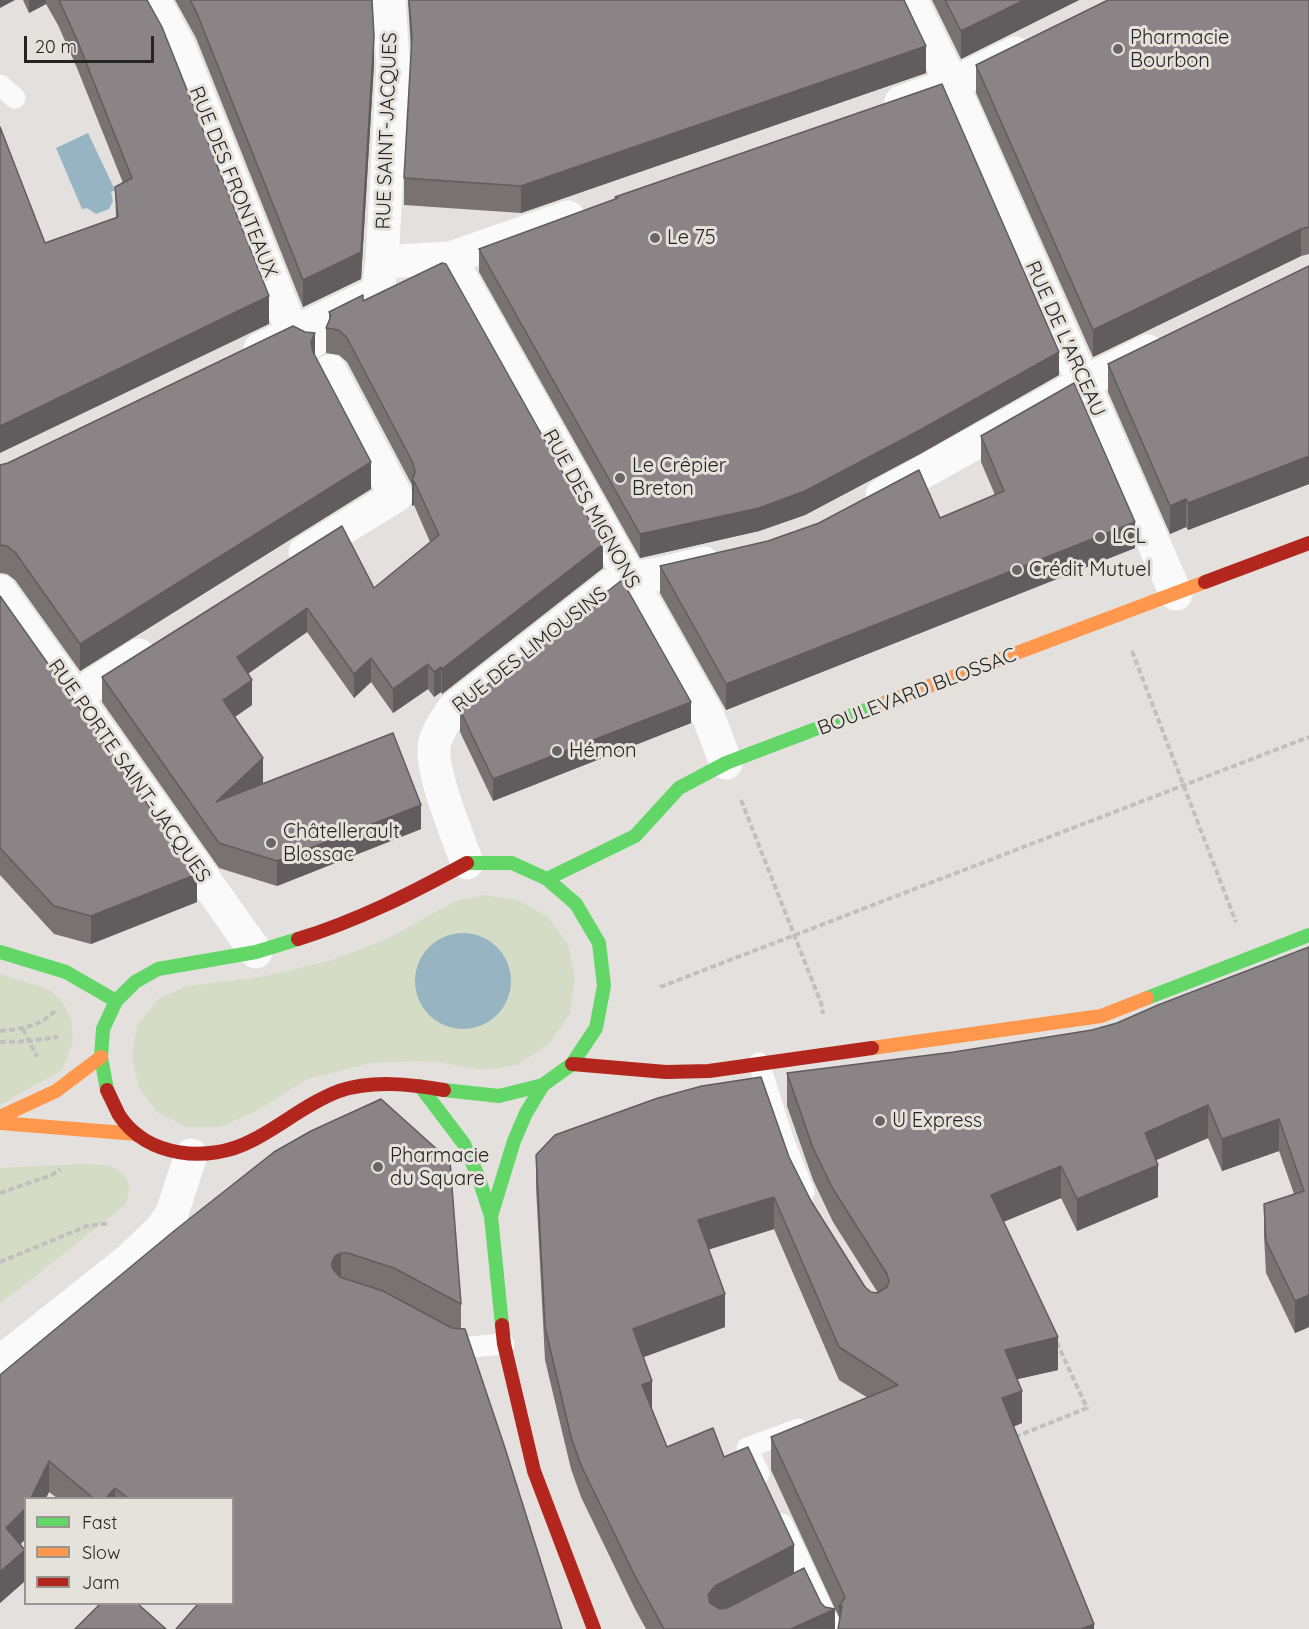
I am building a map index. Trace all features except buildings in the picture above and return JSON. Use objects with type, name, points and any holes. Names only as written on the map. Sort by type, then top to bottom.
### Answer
[{"type":"main road","name":"BOULEVARD BLOSSAC","points":[[547,879],[635,836],[679,788],[726,763],[1309,543]]},
{"type":"main road","points":[[467,863],[512,863],[547,879],[576,904],[599,944],[604,986],[596,1028],[572,1064],[543,1085],[499,1096],[460,1093],[420,1086],[378,1084],[340,1091],[309,1106],[250,1142],[224,1151],[191,1155],[166,1150],[137,1134],[120,1116],[107,1090],[101,1057],[104,1029],[116,1001],[135,982],[158,969],[256,952],[311,935],[365,915],[467,863]]},
{"type":"main road","points":[[572,1064],[666,1072],[710,1071],[1101,1016],[1309,935]]},
{"type":"main road","points":[[0,952],[66,972],[116,1001]]},
{"type":"main road","points":[[0,1117],[56,1091],[101,1057]]},
{"type":"main road","points":[[491,1216],[514,1141],[526,1113],[543,1085]]},
{"type":"main road","points":[[420,1086],[464,1144],[478,1176],[491,1216],[504,1344],[534,1471],[594,1629]]},
{"type":"main road","points":[[0,1123],[137,1134]]},
{"type":"street","name":"RUE DES FRONTEAUX","points":[[154,0],[179,47],[304,338]]},
{"type":"street","name":"RUE SAINT-JACQUES","points":[[304,338],[378,292],[382,262],[393,63],[389,0]]},
{"type":"street","name":"RUE DE L'ARCEAU","points":[[911,0],[952,84],[1085,382],[1176,594]]},
{"type":"street","points":[[874,111],[952,84],[1042,39]]},
{"type":"street","points":[[382,262],[450,258],[595,208]]},
{"type":"street","name":"RUE DES MIGNONS","points":[[450,258],[708,716],[726,763]]},
{"type":"street","points":[[230,363],[304,338]]},
{"type":"street","points":[[855,509],[1085,382],[1170,341]]},
{"type":"street","points":[[275,570],[396,496],[330,371]]},
{"type":"street","name":"RUE DES LIMOUSINS","points":[[467,863],[435,766],[434,746],[441,726],[452,710],[610,586],[629,578],[654,575],[731,557]]},
{"type":"street","name":"RUE PORTE SAINT-JACQUES","points":[[0,591],[256,952]]},
{"type":"street","points":[[76,696],[162,641]]},
{"type":"street","points":[[0,1362],[129,1260],[162,1228],[172,1213],[191,1155]]},
{"type":"lane","points":[[759,1063],[787,1148],[814,1211]]},
{"type":"lane","points":[[427,1332],[458,1348],[504,1344]]},
{"type":"lane","points":[[766,1490],[747,1448],[813,1423]]},
{"type":"lane","points":[[776,1510],[832,1629]]},
{"type":"lane","points":[[790,1593],[810,1583]]},
{"type":"path","points":[[1118,616],[1250,959]]},
{"type":"path","points":[[660,987],[1309,737]]},
{"type":"path","points":[[726,763],[821,1003],[830,1053]]},
{"type":"path","points":[[0,1031],[23,1029],[45,1021],[63,1003],[78,980]]},
{"type":"path","points":[[0,1042],[29,1041],[104,1029]]},
{"type":"path","points":[[0,1262],[87,1226],[121,1221]]},
{"type":"path","points":[[1006,1441],[1086,1408],[1052,1334]]},
{"type":"green space","points":[[485,895],[517,900],[548,917],[568,944],[575,978],[570,1013],[550,1043],[518,1065],[483,1070],[431,1061],[370,1063],[305,1080],[257,1111],[220,1127],[186,1127],[157,1112],[138,1086],[132,1056],[137,1025],[158,999],[187,986],[261,977],[329,961],[389,938],[455,901]]},
{"type":"green space","points":[[0,974],[48,989],[63,1003],[71,1020],[73,1041],[62,1070],[0,1105]]},
{"type":"green space","points":[[106,1165],[116,1168],[125,1176],[129,1193],[125,1205],[0,1304],[0,1168]]},
{"type":"water","points":[[88,133],[115,190],[111,192],[113,201],[109,209],[96,214],[87,208],[82,209],[56,148]]},
{"type":"water","points":[[463,933],[481,937],[497,947],[507,963],[511,981],[507,999],[497,1015],[481,1025],[463,1029],[445,1025],[429,1015],[419,999],[415,981],[419,963],[429,947],[445,937]]},
{"type":"traffic: fast","points":[[547,879],[635,836],[679,788],[726,763],[876,706]]},
{"type":"traffic: fast","points":[[444,1090],[499,1096],[543,1085],[572,1064],[596,1028],[604,986],[599,943],[576,904],[547,879],[512,863],[467,863]]},
{"type":"traffic: fast","points":[[1147,998],[1309,935]]},
{"type":"traffic: fast","points":[[107,1090],[101,1057],[103,1029],[116,1001],[135,982],[158,969],[256,952],[298,939]]},
{"type":"traffic: fast","points":[[0,952],[66,972],[116,1001]]},
{"type":"traffic: fast","points":[[491,1216],[514,1141],[526,1113],[543,1085]]},
{"type":"traffic: fast","points":[[420,1086],[464,1144],[478,1176],[491,1216],[502,1325]]},
{"type":"traffic: slow","points":[[876,706],[1205,582]]},
{"type":"traffic: slow","points":[[872,1048],[1101,1016],[1147,998]]},
{"type":"traffic: slow","points":[[0,1117],[56,1091],[101,1057]]},
{"type":"traffic: slow","points":[[0,1123],[137,1134]]},
{"type":"traffic: jam","points":[[1205,582],[1309,543]]},
{"type":"traffic: jam","points":[[298,939],[384,906],[467,863]]},
{"type":"traffic: jam","points":[[572,1064],[666,1072],[709,1071],[872,1048]]},
{"type":"traffic: jam","points":[[107,1090],[119,1115],[131,1129],[146,1140],[162,1148],[198,1154],[234,1148],[251,1141],[339,1091],[378,1084],[444,1090]]},
{"type":"traffic: jam","points":[[502,1325],[504,1344],[534,1471],[594,1629]]},
{"type":"place","name":"Pharmacie Bourbon","points":[[1118,49]]},
{"type":"place","name":"Le 75","points":[[655,238]]},
{"type":"place","name":"Le Crêpier Breton","points":[[620,478]]},
{"type":"place","name":"LCL","points":[[1100,537]]},
{"type":"place","name":"Crédit Mutuel","points":[[1017,570]]},
{"type":"place","name":"Hémon","points":[[557,751]]},
{"type":"place","name":"Châtellerault Blossac","points":[[271,843]]},
{"type":"place","name":"U Express","points":[[880,1121]]},
{"type":"place","name":"Pharmacie du Square","points":[[378,1167]]}]
